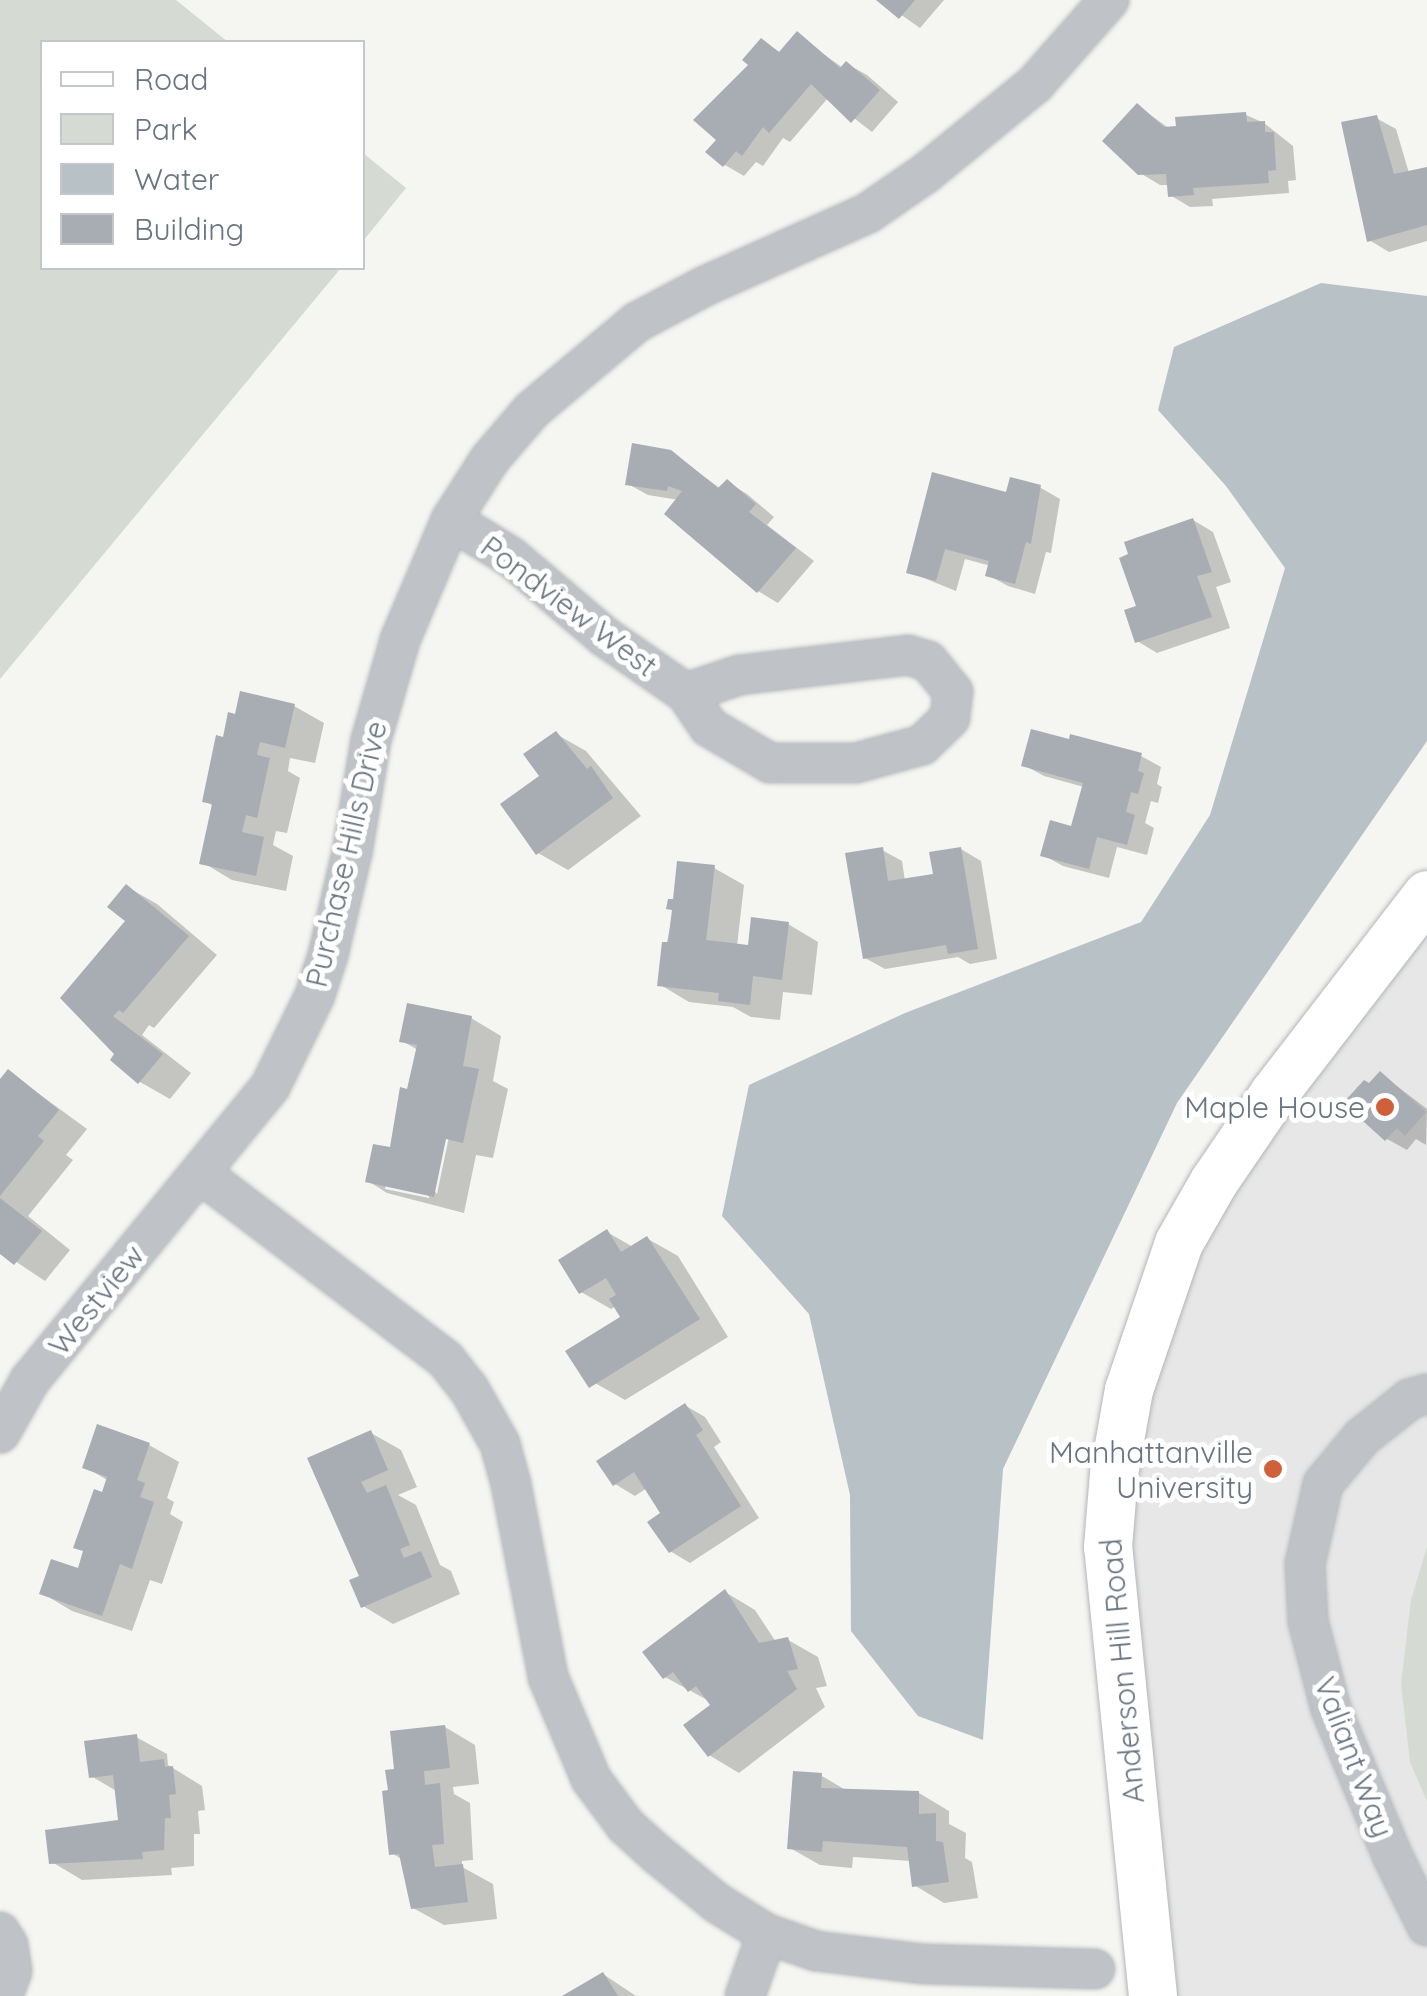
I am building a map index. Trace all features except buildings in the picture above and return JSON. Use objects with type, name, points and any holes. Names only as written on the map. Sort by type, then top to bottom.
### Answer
[{"type":"main road","name":"Anderson Hill Road","points":[[1152,1996],[1108,1547],[1114,1474],[1129,1390],[1179,1243],[1214,1182],[1274,1094],[1427,895]]},
{"type":"street","name":"Purchase Hills Drive","points":[[200,1173],[270,1087],[316,994],[352,853],[371,740],[400,640],[451,520],[490,459],[532,410],[575,370],[637,322],[705,286],[868,213],[926,174],[1035,84],[1109,0]]},
{"type":"street","name":"Pondview West","points":[[451,520],[511,557],[605,637],[686,693],[709,728],[770,763],[856,763],[922,746],[950,718],[953,692],[928,661],[908,655],[739,675],[686,693]]},
{"type":"street","name":"Westview","points":[[0,1433],[30,1380],[200,1173]]},
{"type":"street","points":[[200,1173],[446,1360],[469,1389],[500,1444],[511,1484],[548,1677],[590,1779],[626,1826],[657,1854],[716,1903],[767,1934],[816,1951],[871,1960],[1096,1969]]},
{"type":"street","name":"Valiant Way","points":[[1427,1394],[1410,1399],[1362,1437],[1323,1484],[1304,1564],[1308,1621],[1331,1709],[1392,1856],[1427,1926]]},
{"type":"street","points":[[0,1932],[8,1945],[12,1971],[4,1996]]},
{"type":"street","points":[[745,1996],[767,1934]]},
{"type":"shaded area","name":"Manhattanville University","points":[[1427,895],[1427,1996],[1153,1996],[1108,1547],[1151,1316]]},
{"type":"green space","points":[[0,0],[176,0],[226,40],[40,40],[40,270],[339,270],[0,679]]},
{"type":"green space","points":[[365,155],[406,188],[365,239]]},
{"type":"green space","points":[[1427,1547],[1427,1801],[1410,1762],[1401,1684],[1411,1600]]},
{"type":"water","points":[[1321,283],[1427,296],[1427,741],[1177,1103],[1003,1469],[983,1740],[918,1716],[851,1631],[850,1495],[809,1314],[722,1216],[749,1085],[905,1013],[1141,922],[1210,815],[1285,568],[1226,486],[1158,410],[1174,347]]},
{"type":"place","name":"Maple House","points":[[1385,1107]]},
{"type":"place","name":"Manhattanville University","points":[[1273,1469]]}]
